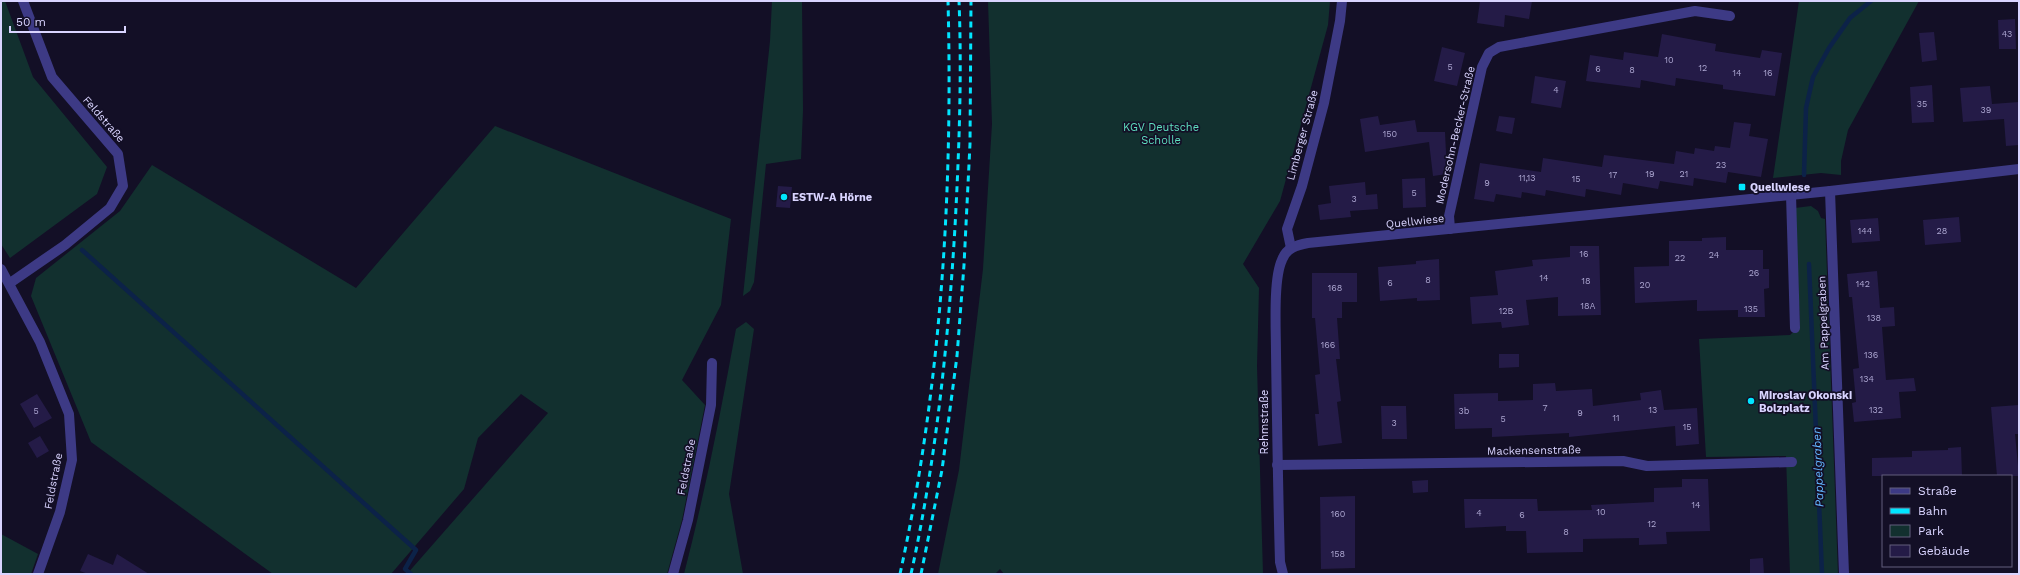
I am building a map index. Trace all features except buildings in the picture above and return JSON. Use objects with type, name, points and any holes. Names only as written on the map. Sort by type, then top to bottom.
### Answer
[{"type":"street","name":"Feldstraße","points":[[10,283],[65,245],[110,208],[123,186],[118,154],[52,77],[24,1]]},
{"type":"street","name":"Limberger Straße","points":[[1291,248],[1287,229],[1302,186],[1324,103],[1340,21],[1342,1]]},
{"type":"street","name":"Modersohn-Becker-Straße","points":[[1450,229],[1449,216],[1482,67],[1489,53],[1499,47],[1695,11],[1730,16]]},
{"type":"street","name":"Quellwiese","points":[[1291,248],[1308,243],[1830,191],[2019,169]]},
{"type":"street","name":"Am Pappelgraben","points":[[1830,191],[1844,574]]},
{"type":"street","points":[[1791,195],[1795,328]]},
{"type":"street","name":"Rehmstraße","points":[[1283,574],[1280,562],[1277,465],[1276,321],[1278,270],[1282,258],[1291,248]]},
{"type":"street","name":"Feldstraße","points":[[1,269],[10,283],[40,342],[69,414],[72,460],[60,512],[38,574]]},
{"type":"street","name":"Feldstraße","points":[[673,574],[688,520],[711,405],[712,363]]},
{"type":"street","name":"Mackensenstraße","points":[[1277,465],[1623,461],[1647,466],[1792,462]]},
{"type":"green space","points":[[1,1],[5,1],[33,77],[107,167],[97,194],[10,258],[1,244]]},
{"type":"green space","points":[[772,1],[802,1],[803,110],[801,159],[766,164],[754,282],[750,291],[743,296],[770,41]]},
{"type":"green space","name":"KGV Deutsche Scholle","points":[[988,1],[1330,1],[1328,25],[1280,201],[1243,264],[1259,288],[1257,366],[1263,574],[1004,574],[1000,569],[995,574],[938,574],[959,470],[983,269],[992,124]]},
{"type":"green space","points":[[1799,1],[1919,1],[1848,130],[1841,161],[1841,175],[1821,173],[1773,178]]},
{"type":"green space","points":[[495,126],[731,219],[721,305],[682,380],[705,405],[682,520],[667,574],[407,574],[548,413],[521,394],[478,438],[464,489],[391,574],[273,574],[91,442],[31,296],[36,278],[120,211],[152,165],[356,288]]},
{"type":"green space","points":[[1811,206],[1818,211],[1821,218],[1825,219],[1838,574],[1790,574],[1786,456],[1706,457],[1699,339],[1790,335],[1800,326],[1795,208]]},
{"type":"green space","points":[[746,322],[754,329],[729,494],[743,574],[684,574],[712,452],[736,329]]},
{"type":"green space","points":[[1,534],[38,554],[31,574],[1,574]]},
{"type":"waterway","name":"Pappelgraben","points":[[1804,175],[1806,108],[1813,77],[1829,48],[1850,18],[1871,1]]},
{"type":"waterway","points":[[82,250],[416,550],[405,569],[411,574]]},
{"type":"waterway","name":"Pappelgraben","points":[[1809,264],[1822,574]]},
{"type":"railway","points":[[900,574],[926,432],[935,361],[946,217],[949,73],[948,1]]},
{"type":"railway","points":[[911,574],[920,531],[934,445],[949,315],[959,142],[959,1]]},
{"type":"railway","points":[[921,574],[942,470],[957,356],[964,265],[970,144],[971,1]]},
{"type":"place","name":"Quellwiese","points":[[1742,187]]},
{"type":"place","name":"ESTW-A Hörne","points":[[784,197]]},
{"type":"place","name":"Miroslav Okonski Bolzplatz","points":[[1751,401]]}]
